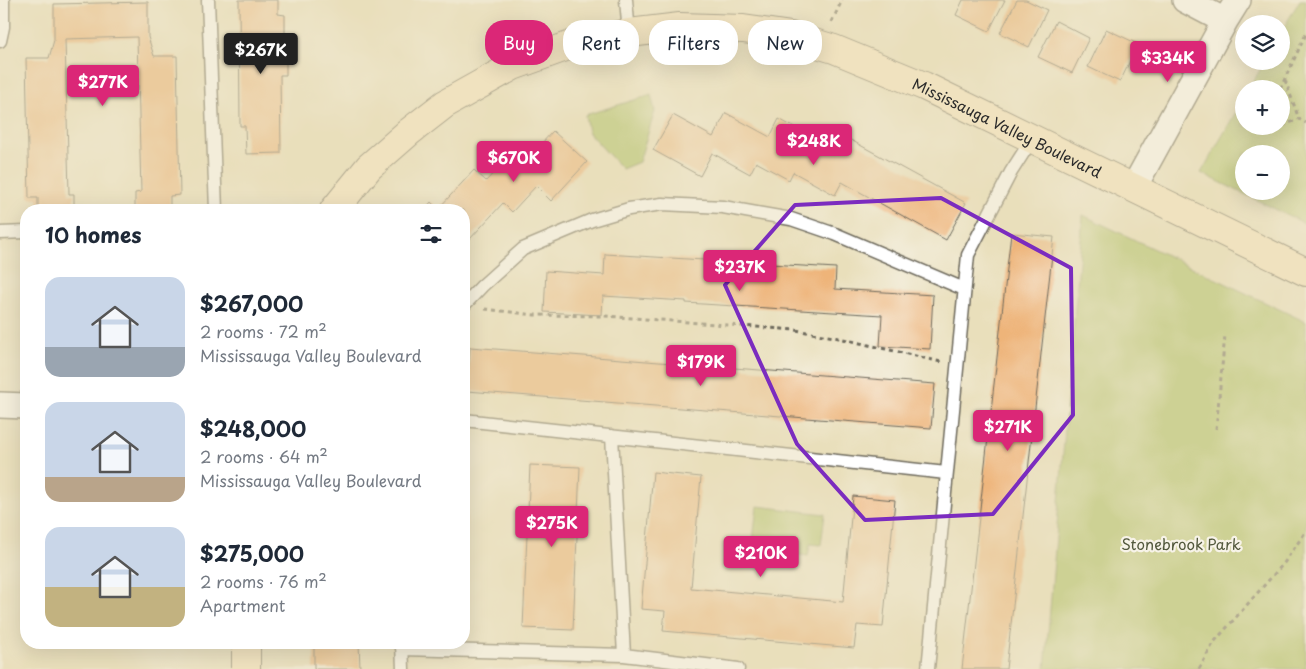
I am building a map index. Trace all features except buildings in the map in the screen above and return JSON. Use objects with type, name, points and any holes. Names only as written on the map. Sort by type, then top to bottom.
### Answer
[{"type":"street","points":[[1185,0],[1225,21]]},
{"type":"street","points":[[1134,187],[1238,0]]},
{"type":"street","name":"Mississauga Valley Boulevard","points":[[639,32],[680,27],[743,30],[791,36],[834,49],[924,86],[1306,272]]},
{"type":"street","name":"Mississauga Valley Boulevard","points":[[339,204],[369,167],[445,104],[513,66],[563,48]]},
{"type":"street","points":[[0,406],[20,406]]},
{"type":"street","points":[[246,649],[246,669]]},
{"type":"lane","points":[[0,41],[3,27],[3,0]]},
{"type":"lane","points":[[208,0],[216,204]]},
{"type":"lane","points":[[626,0],[628,20]]},
{"type":"lane","points":[[928,669],[968,255],[1010,172],[1032,139]]},
{"type":"lane","points":[[470,299],[523,250],[592,220],[629,209],[662,204],[723,207],[791,219],[835,234],[964,288]]},
{"type":"lane","points":[[0,233],[20,232]]},
{"type":"lane","points":[[470,421],[946,473]]},
{"type":"lane","points":[[612,436],[624,655]]},
{"type":"lane","points":[[402,649],[403,669]]},
{"type":"lane","points":[[470,649],[624,655],[738,669]]},
{"type":"path","points":[[829,29],[842,0]]},
{"type":"path","points":[[1306,34],[1284,79],[1299,119],[1306,123]]},
{"type":"path","points":[[1290,123],[1299,119]]},
{"type":"path","points":[[482,308],[535,315],[605,316],[796,330],[839,338],[957,366]]},
{"type":"path","points":[[1216,429],[1225,335]]},
{"type":"path","points":[[1200,669],[1214,642],[1284,563],[1306,531]]},
{"type":"highlighted area","points":[[941,198],[1071,268],[1073,415],[993,514],[865,520],[797,444],[725,285],[795,205]]},
{"type":"green space","points":[[1300,0],[1306,0],[1306,224],[1257,200],[1290,200],[1290,145],[1235,145],[1235,190],[1201,173],[1235,114],[1235,135],[1290,135],[1290,80],[1254,80],[1260,70],[1290,70],[1290,17]]},
{"type":"green space","points":[[651,95],[655,111],[639,162],[622,169],[588,132],[585,115]]},
{"type":"green space","name":"Stonebrook Park","points":[[1083,215],[1306,322],[1306,669],[1045,669]]},
{"type":"green space","points":[[757,506],[825,514],[821,545],[810,544],[808,556],[752,549]]}]
